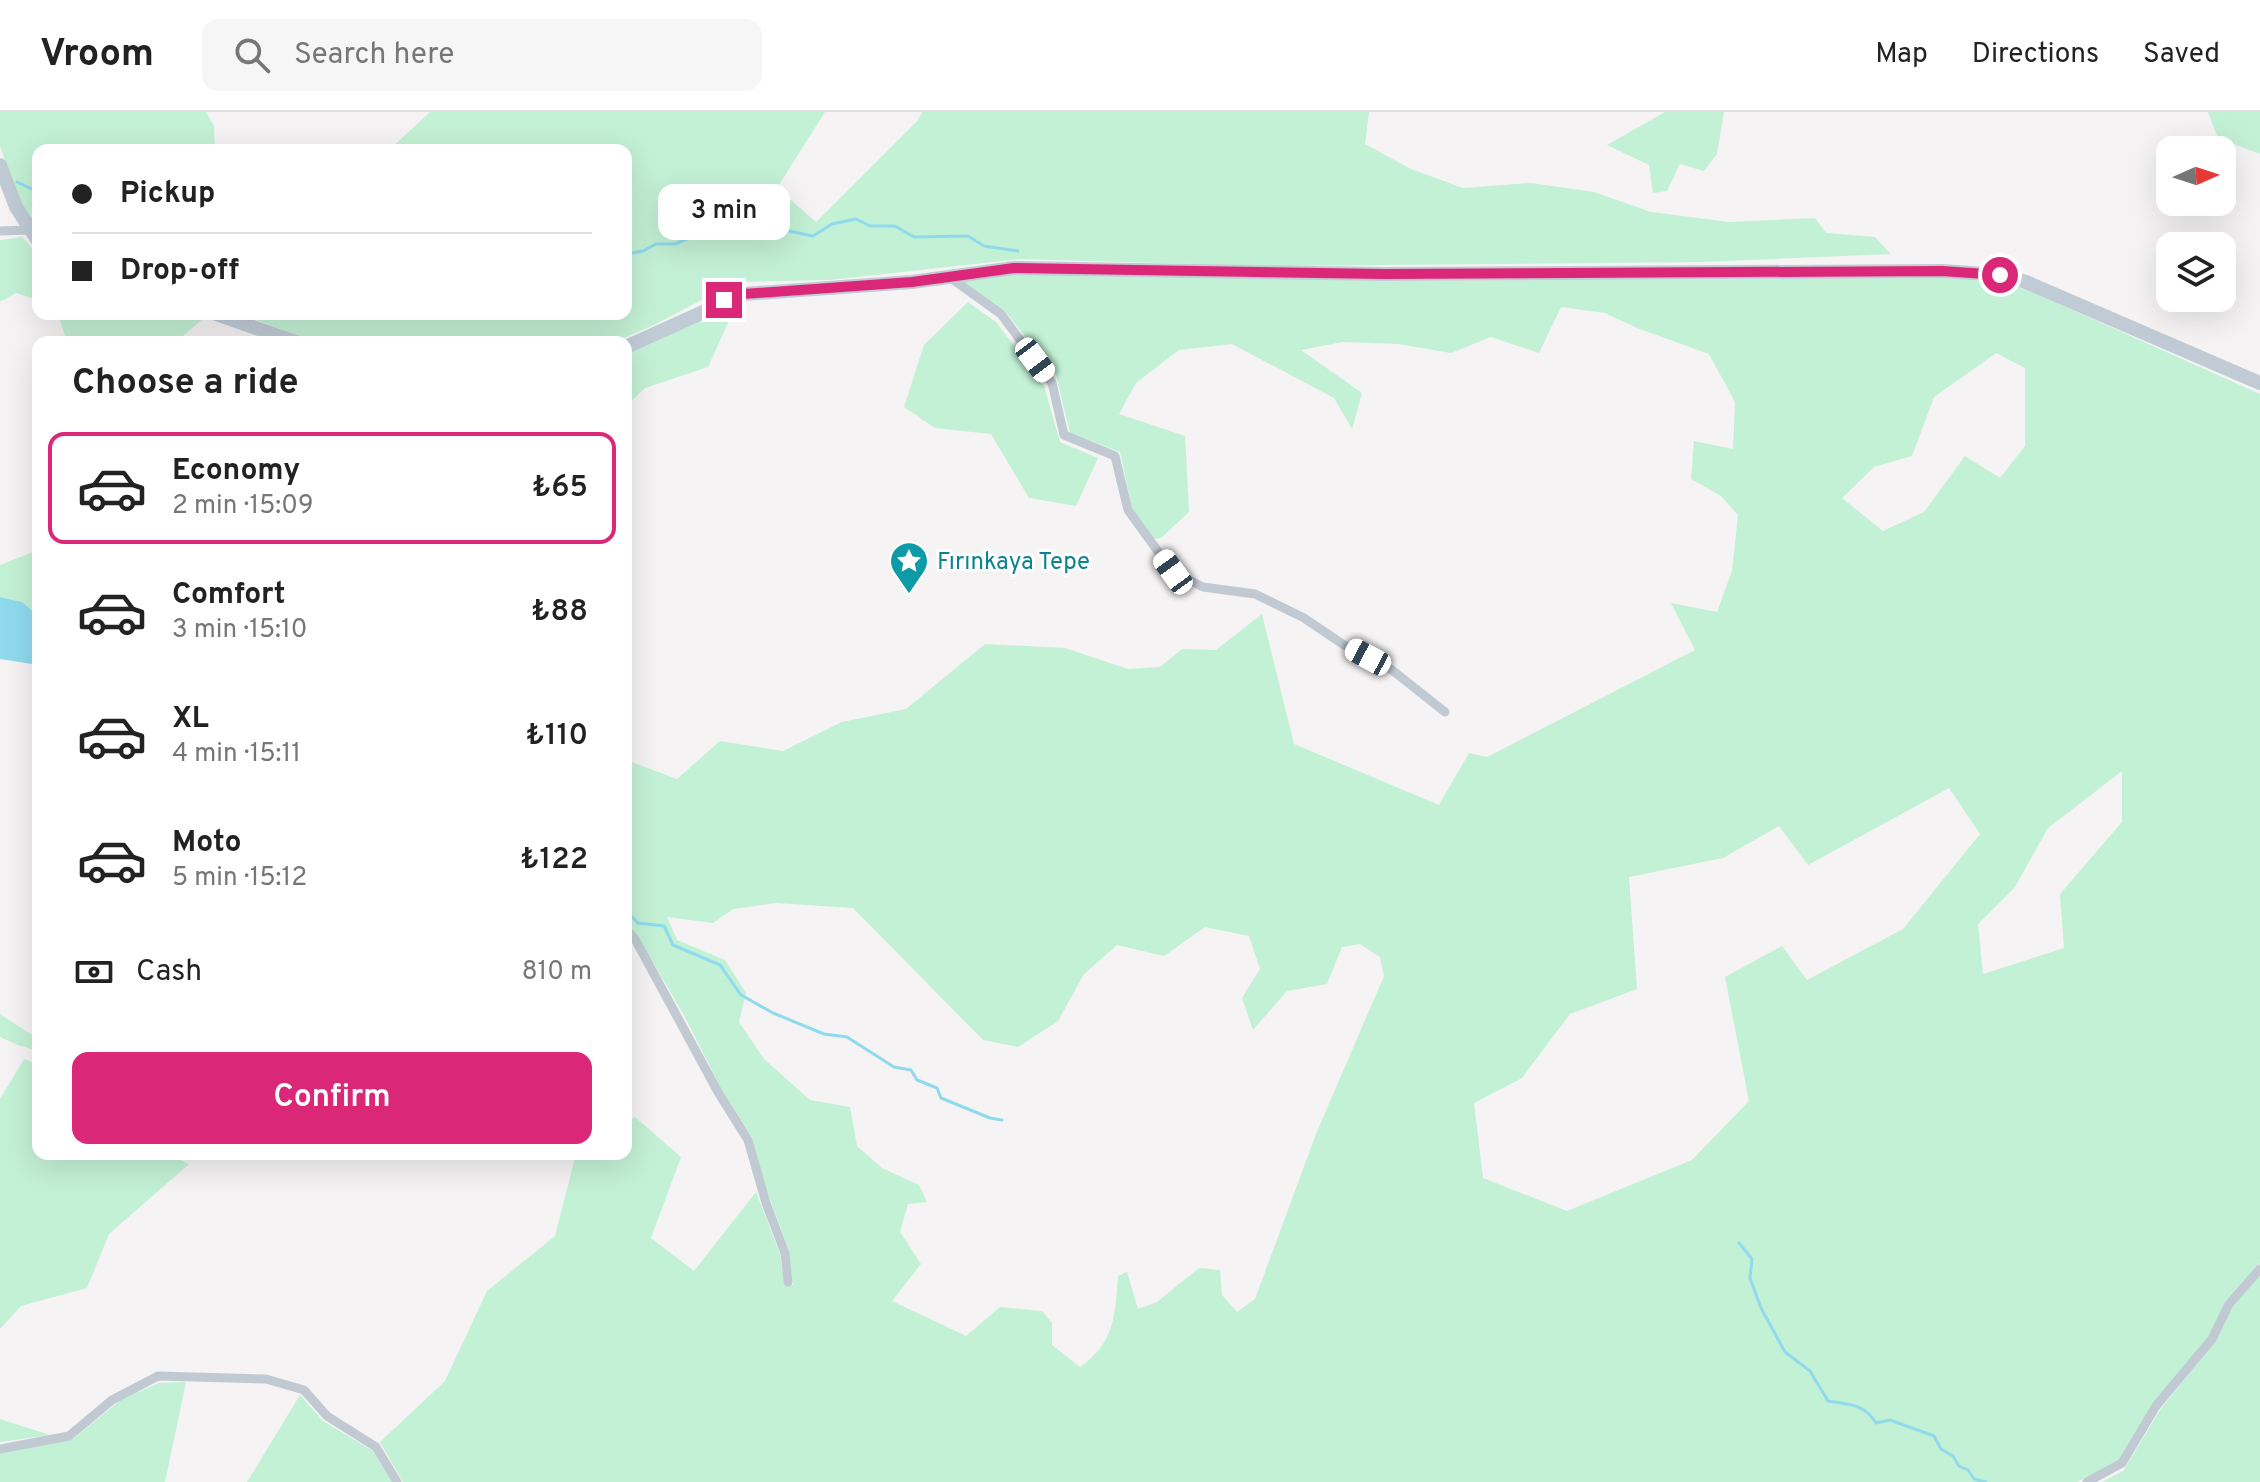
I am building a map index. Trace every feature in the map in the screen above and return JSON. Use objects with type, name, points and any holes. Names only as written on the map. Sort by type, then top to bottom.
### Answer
[{"type":"street","points":[[0,165],[16,207],[32,232]]},
{"type":"street","points":[[1,233],[32,235]]},
{"type":"street","points":[[632,344],[743,294],[837,288],[1014,268],[1384,274],[1972,272],[2000,275],[2050,291],[2260,383]]},
{"type":"street","points":[[948,276],[1001,314],[1052,383],[1064,435],[1115,456],[1128,510],[1173,572],[1203,587],[1255,594],[1304,618],[1344,645],[1392,670],[1445,712]]},
{"type":"street","points":[[229,320],[262,336]]},
{"type":"street","points":[[632,937],[748,1140],[766,1203],[785,1253],[788,1282]]},
{"type":"street","points":[[2087,1482],[2122,1463],[2156,1406],[2212,1339],[2229,1304],[2260,1269]]},
{"type":"street","points":[[0,1449],[69,1436],[112,1400],[158,1376],[266,1379],[304,1390],[327,1416],[376,1447],[397,1482]]},
{"type":"green space","points":[[0,112],[206,112],[214,126],[215,144],[32,144],[32,226],[25,218],[0,146]]},
{"type":"green space","points":[[430,112],[825,112],[777,188],[816,222],[918,120],[922,112],[1369,112],[1365,144],[1411,169],[1463,188],[1531,183],[1594,192],[1651,212],[1729,222],[1815,218],[1826,233],[1875,237],[1891,254],[1702,262],[1271,266],[1020,259],[830,280],[736,282],[628,336],[299,336],[256,320],[632,320],[632,144],[395,144]]},
{"type":"green space","points":[[1665,112],[1724,112],[1717,154],[1704,171],[1680,164],[1667,191],[1653,193],[1649,165],[1607,145]]},
{"type":"green space","points":[[2208,112],[2260,112],[2260,154],[2236,145],[2236,136],[2217,136]]},
{"type":"green space","points":[[22,237],[32,248],[32,298],[16,293],[0,302],[0,240]]},
{"type":"green space","points":[[1005,273],[1393,281],[1942,278],[1998,282],[2028,290],[2260,394],[2260,1263],[2226,1300],[2209,1337],[2119,1461],[2077,1482],[403,1482],[380,1442],[445,1381],[487,1291],[555,1236],[574,1160],[632,1160],[632,1119],[635,1117],[681,1157],[651,1238],[694,1271],[756,1192],[780,1254],[784,1285],[793,1285],[789,1250],[766,1189],[752,1137],[632,930],[632,762],[677,779],[720,741],[783,751],[842,722],[906,709],[985,644],[1065,648],[1128,669],[1160,667],[1182,649],[1216,650],[1262,614],[1294,744],[1439,805],[1469,753],[1487,757],[1695,650],[1671,603],[1717,612],[1732,571],[1738,515],[1721,496],[1691,479],[1694,441],[1733,449],[1735,402],[1709,354],[1605,313],[1561,307],[1539,353],[1491,337],[1451,353],[1398,344],[1343,342],[1301,350],[1362,393],[1352,429],[1334,398],[1232,344],[1179,350],[1136,383],[1119,414],[1185,436],[1189,512],[1161,538],[1153,539],[1132,508],[1120,452],[1070,433],[1056,375],[1005,311],[959,280]],"holes":[[[1996,353],[2025,368],[2025,446],[2000,478],[1965,456],[1924,512],[1883,531],[1842,498],[1874,467],[1912,456],[1934,397]],[[2122,771],[2122,822],[2060,894],[2064,948],[1983,974],[1978,924],[2015,887],[2048,828]],[[1949,788],[1980,834],[1903,929],[1807,980],[1782,946],[1725,977],[1749,1101],[1692,1160],[1567,1211],[1483,1178],[1474,1103],[1522,1078],[1570,1014],[1637,989],[1629,877],[1723,858],[1779,826],[1808,865]],[[776,903],[853,908],[983,1040],[1018,1047],[1058,1021],[1084,974],[1117,945],[1164,956],[1205,927],[1249,936],[1260,969],[1242,998],[1253,1030],[1287,991],[1327,984],[1342,947],[1360,944],[1380,957],[1384,976],[1316,1134],[1255,1299],[1237,1312],[1222,1295],[1220,1270],[1199,1268],[1157,1302],[1138,1309],[1127,1272],[1118,1276],[1114,1316],[1107,1338],[1092,1358],[1080,1367],[1052,1345],[1052,1323],[1042,1311],[1000,1307],[966,1336],[892,1301],[921,1264],[900,1232],[908,1204],[927,1202],[919,1185],[882,1168],[857,1146],[850,1107],[810,1100],[764,1059],[739,1022],[746,993],[725,960],[677,940],[667,917],[713,923],[733,909]]]},
{"type":"green space","points":[[968,302],[996,322],[1044,386],[1060,442],[1098,458],[1076,506],[1029,498],[991,434],[935,428],[904,407],[924,345]]},
{"type":"green space","points":[[736,305],[708,367],[645,388],[632,400],[632,351]]},
{"type":"green space","points":[[60,320],[202,320],[183,336],[65,336]]},
{"type":"green space","points":[[32,552],[32,611],[22,602],[0,597],[0,565]]},
{"type":"green space","points":[[0,1014],[32,1035],[32,1049],[18,1045],[0,1037]]},
{"type":"green space","points":[[24,1059],[32,1062],[32,1160],[181,1160],[189,1164],[109,1234],[87,1288],[21,1306],[0,1329],[0,1099]]},
{"type":"green space","points":[[2260,1276],[2260,1482],[2102,1482],[2123,1471],[2160,1410],[2216,1340],[2231,1306]]},
{"type":"green space","points":[[186,1382],[165,1482],[0,1482],[0,1452],[73,1439],[122,1399],[159,1383]]},
{"type":"green space","points":[[300,1395],[323,1421],[373,1451],[392,1482],[247,1482]]},
{"type":"green space","points":[[0,1419],[50,1435],[0,1442]]},
{"type":"water","points":[[0,597],[22,602],[32,611],[32,664],[0,659]]},
{"type":"waterway","points":[[17,182],[32,189]]},
{"type":"waterway","points":[[632,253],[656,244],[675,244],[726,226],[750,232],[769,227],[813,236],[832,224],[856,219],[870,226],[895,226],[914,237],[968,236],[984,246],[1018,251]]},
{"type":"waterway","points":[[632,917],[638,923],[664,926],[673,945],[720,965],[741,995],[773,1013],[824,1034],[847,1037],[894,1067],[911,1070],[917,1080],[937,1088],[941,1098],[1002,1120]]},
{"type":"waterway","points":[[1739,1243],[1752,1259],[1750,1278],[1761,1308],[1785,1352],[1810,1371],[1828,1401],[1861,1408],[1876,1423],[1890,1420],[1934,1436],[1941,1449],[1953,1456],[1959,1466],[1968,1470],[1974,1479],[1986,1482]]},
{"type":"place","name":"Fırınkaya Tepe","points":[[909,595]]},
{"type":"route","points":[[724,300],[743,294],[912,282],[1014,268],[1384,274],[1942,271],[2000,275]]}]
